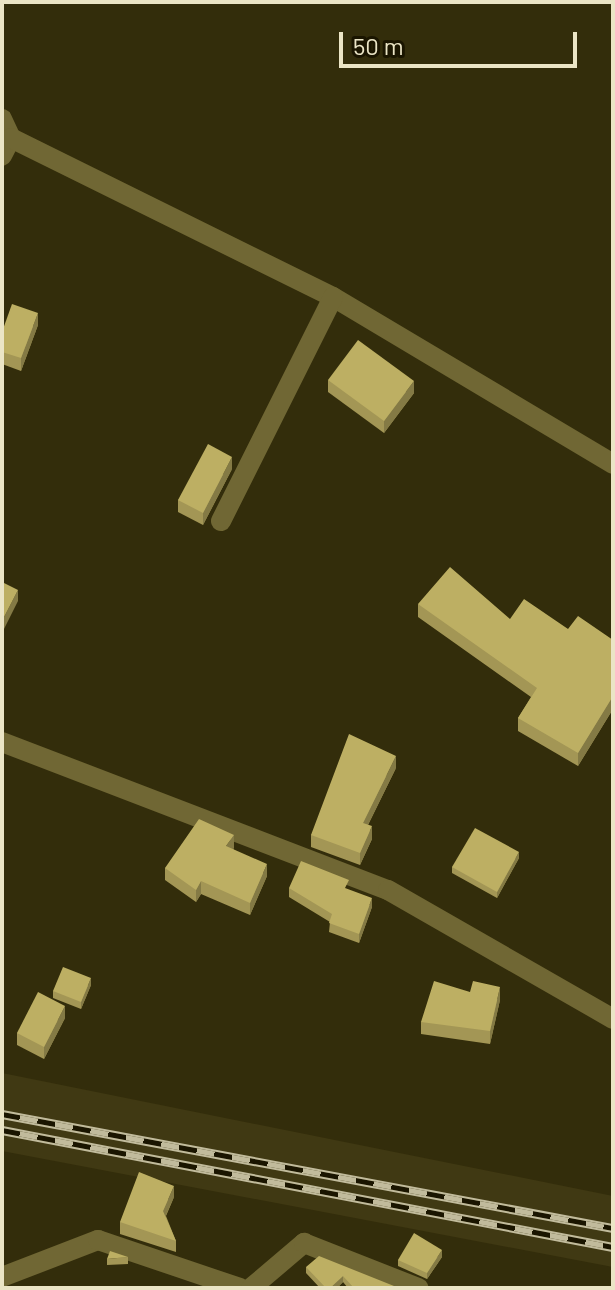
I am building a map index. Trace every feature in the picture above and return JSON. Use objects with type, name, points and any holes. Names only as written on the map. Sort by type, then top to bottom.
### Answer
[{"type":"street","points":[[2,119],[7,147],[333,297],[613,464]]},
{"type":"street","points":[[221,521],[333,297]]},
{"type":"street","points":[[2,742],[388,890],[613,1019]]},
{"type":"street","points":[[2,1277],[98,1240],[240,1288]]},
{"type":"street","points":[[251,1288],[304,1243],[418,1288]]},
{"type":"shaded area","points":[[2,1073],[613,1196],[613,1267],[2,1151]]},
{"type":"building","points":[[12,304],[38,313],[21,358],[2,352],[2,332]]},
{"type":"building","points":[[358,340],[414,381],[384,421],[328,380]]},
{"type":"building","points":[[208,444],[232,457],[203,513],[178,500]]},
{"type":"building","points":[[450,567],[510,619],[524,599],[568,629],[578,616],[613,640],[613,696],[578,753],[518,718],[537,688],[418,604]]},
{"type":"building","points":[[2,582],[18,590],[2,621]]},
{"type":"building","points":[[349,734],[396,756],[363,823],[372,826],[360,853],[311,835]]},
{"type":"building","points":[[199,819],[234,835],[226,846],[267,864],[250,903],[201,881],[196,890],[165,868]]},
{"type":"building","points":[[475,828],[519,852],[497,892],[452,867]]},
{"type":"building","points":[[301,861],[349,880],[345,888],[372,898],[359,934],[329,923],[332,914],[289,888]]},
{"type":"building","points":[[63,967],[91,978],[81,1002],[53,991]]},
{"type":"building","points":[[434,981],[470,992],[473,981],[500,987],[490,1031],[421,1022]]},
{"type":"building","points":[[38,992],[65,1006],[44,1047],[17,1033]]},
{"type":"building","points":[[139,1172],[174,1186],[163,1211],[176,1241],[120,1222]]},
{"type":"building","points":[[414,1233],[442,1250],[427,1273],[398,1260]]},
{"type":"building","points":[[110,1251],[128,1257],[107,1259]]},
{"type":"building","points":[[319,1256],[399,1288],[354,1288],[343,1276],[326,1288],[306,1267]]},
{"type":"railway","points":[[2,1114],[613,1228]]},
{"type":"railway","points":[[2,1130],[613,1247]]}]
